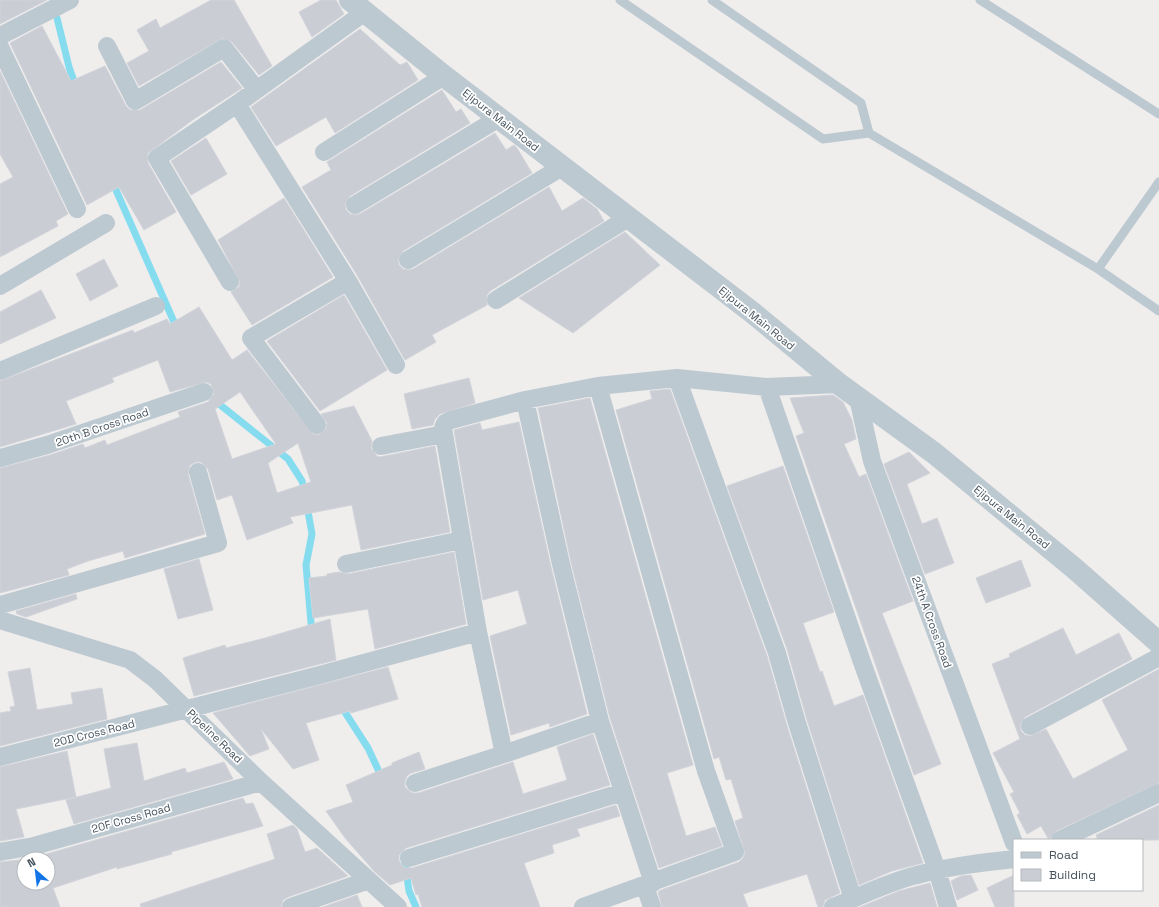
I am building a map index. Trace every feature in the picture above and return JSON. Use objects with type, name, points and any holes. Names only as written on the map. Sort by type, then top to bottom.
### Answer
[{"type":"street","points":[[0,36],[70,0]]},
{"type":"street","points":[[230,282],[157,158],[237,104],[357,6]]},
{"type":"street","name":"Ejipura Main Road","points":[[357,6],[444,76],[753,313],[839,384],[934,454],[999,505],[1159,642]]},
{"type":"street","points":[[107,46],[135,101],[224,48],[256,89]]},
{"type":"street","points":[[0,47],[77,209]]},
{"type":"street","points":[[324,152],[444,76]]},
{"type":"street","points":[[237,104],[348,281],[396,365]]},
{"type":"street","points":[[355,206],[499,118]]},
{"type":"street","points":[[408,260],[562,167]]},
{"type":"street","points":[[496,300],[628,218]]},
{"type":"street","points":[[0,286],[106,223]]},
{"type":"street","points":[[317,425],[252,338],[348,281]]},
{"type":"street","points":[[0,371],[156,306]]},
{"type":"street","points":[[504,754],[478,632],[443,428],[445,423],[451,420],[525,400],[598,386],[677,378],[767,387],[839,384]]},
{"type":"street","points":[[677,378],[777,653],[797,723],[853,899]]},
{"type":"street","points":[[583,907],[735,852],[706,771],[598,386]]},
{"type":"street","points":[[767,387],[862,662],[937,870],[948,907]]},
{"type":"street","name":"20th B Cross Road","points":[[0,458],[47,445],[204,392]]},
{"type":"street","name":"24th A Cross Road","points":[[858,398],[872,461],[1013,840]]},
{"type":"street","points":[[525,400],[561,564],[600,721],[623,792],[649,884],[652,907]]},
{"type":"street","points":[[381,446],[444,434]]},
{"type":"street","points":[[0,605],[218,543],[198,472]]},
{"type":"street","points":[[346,564],[462,540]]},
{"type":"street","name":"Pipeline Road","points":[[0,620],[130,660],[156,679],[261,782],[398,907]]},
{"type":"street","name":"20D Cross Road","points":[[0,757],[188,710],[478,632]]},
{"type":"street","points":[[1030,726],[1159,657]]},
{"type":"street","points":[[415,783],[600,721]]},
{"type":"street","name":"20F Cross Road","points":[[0,852],[34,846],[261,782]]},
{"type":"street","points":[[409,858],[623,792]]},
{"type":"street","points":[[1062,839],[1159,793]]},
{"type":"street","points":[[833,907],[892,883],[937,870],[967,864],[1013,859]]},
{"type":"street","points":[[291,907],[369,880]]},
{"type":"lane","points":[[620,0],[823,139],[869,133],[1098,269],[1159,311]]},
{"type":"lane","points":[[712,0],[861,103],[869,133]]},
{"type":"lane","points":[[980,0],[1159,114]]},
{"type":"lane","points":[[1098,269],[1159,182]]},
{"type":"building","points":[[0,0],[47,0],[0,24]]},
{"type":"building","points":[[211,0],[234,0],[272,66],[259,75],[232,42],[223,38],[139,86],[127,63],[149,51],[137,30],[156,19],[160,28]]},
{"type":"building","points":[[321,0],[336,0],[344,14],[312,37],[299,12]]},
{"type":"building","points":[[42,26],[71,81],[105,66],[126,106],[130,110],[140,110],[221,62],[242,88],[194,119],[148,153],[148,163],[176,212],[144,230],[119,187],[87,205],[10,43]]},
{"type":"building","points":[[360,29],[400,65],[407,62],[418,80],[335,133],[326,117],[276,146],[251,107]]},
{"type":"building","points":[[0,71],[68,214],[56,221],[58,226],[0,257],[0,184],[13,177],[0,154]]},
{"type":"building","points":[[442,90],[456,112],[461,109],[470,123],[350,196],[345,205],[346,210],[350,214],[360,214],[495,133],[506,150],[514,145],[517,148],[532,173],[403,251],[398,260],[399,265],[403,269],[413,269],[549,187],[562,211],[583,198],[597,209],[604,221],[490,291],[487,295],[487,305],[432,335],[436,342],[405,360],[357,275],[302,187],[331,170],[327,162]]},
{"type":"building","points":[[206,138],[227,174],[191,195],[171,161]]},
{"type":"building","points":[[284,198],[333,277],[252,325],[231,292],[239,287],[240,282],[218,240]]},
{"type":"building","points":[[625,232],[660,265],[573,333],[519,298]]},
{"type":"building","points":[[104,259],[118,286],[90,301],[76,274]]},
{"type":"building","points":[[41,290],[56,318],[0,344],[0,312]]},
{"type":"building","points":[[344,295],[387,370],[320,411],[267,341]]},
{"type":"building","points":[[199,307],[232,360],[247,350],[313,434],[319,435],[326,429],[327,423],[321,414],[354,406],[372,441],[371,448],[377,456],[380,457],[435,446],[450,532],[361,550],[352,505],[290,517],[293,523],[247,540],[232,495],[217,500],[208,469],[201,462],[196,462],[190,465],[188,474],[205,534],[125,558],[123,551],[88,561],[67,569],[69,575],[0,593],[0,468],[50,455],[83,444],[85,448],[105,440],[107,445],[180,417],[178,412],[208,402],[214,394],[211,384],[206,382],[170,392],[158,360],[112,378],[114,382],[66,401],[76,424],[0,447],[0,381],[133,330],[134,333],[167,319],[170,324]],"holes":[[[240,392],[276,444],[232,459],[215,409]],[[298,443],[311,482],[277,493],[268,463]]]},
{"type":"building","points":[[469,378],[475,403],[440,414],[435,419],[433,425],[412,429],[404,394]]},
{"type":"building","points":[[670,389],[767,656],[787,726],[840,893],[825,900],[823,907],[818,907],[807,874],[743,894],[748,907],[662,907],[658,892],[661,890],[739,862],[745,853],[735,821],[743,818],[731,779],[726,780],[719,757],[714,759],[616,410],[652,399],[650,391]]},
{"type":"building","points":[[833,395],[843,402],[852,420],[856,439],[844,444],[859,477],[866,474],[913,601],[882,613],[941,764],[914,775],[796,436],[804,433],[790,398]]},
{"type":"building","points":[[590,398],[693,765],[667,773],[686,836],[715,827],[722,846],[659,868],[610,718],[571,562],[538,408]]},
{"type":"building","points":[[519,422],[551,567],[587,714],[550,727],[549,723],[511,735],[490,636],[527,624],[518,590],[483,600],[454,430],[480,423],[482,430]]},
{"type":"building","points":[[909,452],[930,473],[907,484],[922,524],[937,518],[954,563],[925,574],[884,464]]},
{"type":"building","points":[[783,466],[834,612],[803,623],[820,672],[822,671],[834,706],[863,695],[923,863],[892,871],[859,885],[807,720],[787,649],[727,486]]},
{"type":"building","points":[[454,552],[466,624],[375,649],[368,609],[313,618],[309,578],[327,576],[327,574],[339,572],[348,574]]},
{"type":"building","points":[[199,559],[213,610],[178,619],[164,569]]},
{"type":"building","points":[[1021,560],[1031,586],[986,603],[976,578]]},
{"type":"building","points":[[76,594],[77,599],[26,617],[17,614],[16,611]]},
{"type":"building","points":[[330,619],[336,660],[194,696],[183,658],[225,645],[226,648]]},
{"type":"building","points":[[1063,628],[1076,655],[1119,633],[1132,659],[1025,717],[1020,725],[1021,731],[1025,735],[1030,736],[1046,729],[1073,779],[1128,750],[1102,700],[1159,669],[1159,783],[1056,831],[1050,839],[1041,826],[1027,834],[1017,815],[1020,813],[1010,794],[1014,792],[993,753],[1020,739],[992,664],[1010,657],[1009,654]]},
{"type":"building","points":[[388,667],[398,699],[351,713],[350,711],[306,723],[319,760],[293,769],[261,729],[269,749],[250,756],[213,713]]},
{"type":"building","points":[[30,668],[37,710],[73,704],[71,693],[102,688],[107,719],[0,746],[0,713],[11,711],[10,707],[15,706],[8,672]]},
{"type":"building","points":[[593,734],[610,785],[406,848],[399,855],[399,861],[402,865],[406,868],[412,868],[616,805],[620,816],[577,829],[580,836],[552,845],[554,853],[524,863],[540,907],[422,907],[418,894],[416,895],[411,878],[390,885],[374,871],[345,838],[326,811],[353,802],[346,785],[419,752],[425,769],[411,773],[407,776],[405,781],[405,787],[412,793],[418,793],[513,762],[523,794],[567,780],[557,747]]},
{"type":"building","points":[[137,743],[144,781],[185,768],[187,773],[224,762],[233,779],[74,824],[66,800],[111,788],[104,749]]},
{"type":"building","points":[[67,751],[76,797],[16,809],[24,837],[0,841],[0,767]]},
{"type":"building","points":[[243,798],[246,804],[253,803],[263,826],[171,852],[172,854],[117,869],[117,867],[56,887],[56,851]]},
{"type":"building","points":[[1159,805],[1159,840],[1098,839],[1096,835]]},
{"type":"building","points":[[293,825],[297,829],[305,852],[317,848],[348,876],[288,897],[283,900],[281,907],[141,907],[140,904],[275,859],[267,834]]},
{"type":"building","points":[[16,861],[16,891],[54,891],[60,907],[0,907],[0,862]]},
{"type":"building","points":[[971,875],[978,890],[957,900],[951,881],[961,876]]},
{"type":"building","points":[[1013,875],[1014,907],[995,907],[987,888]]},
{"type":"building","points":[[930,883],[937,907],[860,907],[899,891]]},
{"type":"building","points":[[357,895],[362,907],[323,907]]},
{"type":"waterway","points":[[57,18],[69,67],[76,87]]},
{"type":"waterway","points":[[112,181],[178,331]]},
{"type":"waterway","points":[[214,400],[288,459],[302,481],[305,493]]},
{"type":"waterway","points":[[307,506],[312,534],[306,565],[312,634]]},
{"type":"waterway","points":[[341,706],[368,748],[382,778]]},
{"type":"waterway","points":[[404,856],[409,891],[416,907]]}]
